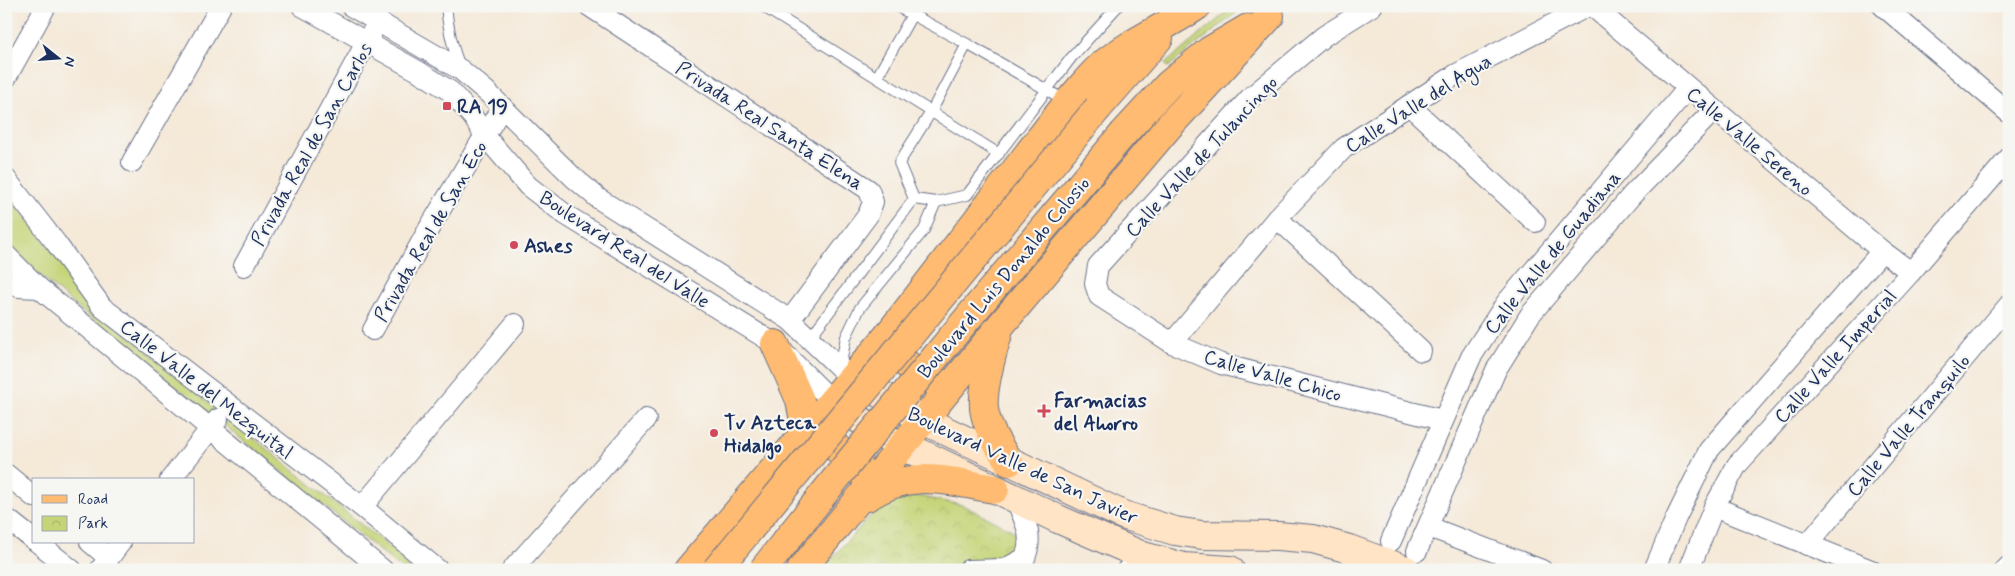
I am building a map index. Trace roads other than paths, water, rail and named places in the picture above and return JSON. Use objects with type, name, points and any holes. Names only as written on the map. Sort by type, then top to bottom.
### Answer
[{"type":"main road","name":"Boulevard Luis Donaldo Colosio","points":[[716,570],[851,380],[885,339],[1058,95],[1133,44],[1172,23],[1197,6]]},
{"type":"main road","name":"Boulevard Luis Donaldo Colosio","points":[[764,570],[840,473],[988,293],[1124,133],[1169,84],[1209,50],[1277,11]]},
{"type":"main road","name":"Boulevard Luis Donaldo Colosio","points":[[801,570],[1000,326],[1170,125],[1277,11]]},
{"type":"main road","name":"Boulevard Luis Donaldo Colosio","points":[[688,570],[832,401],[1098,108],[1172,23]]},
{"type":"main road","points":[[1000,326],[988,372],[984,413],[996,441],[1009,462]]},
{"type":"main road","points":[[885,339],[897,356],[913,370],[931,380],[951,387]]},
{"type":"main road","points":[[775,344],[800,400],[804,434],[827,442],[845,452],[860,469],[863,496],[900,481],[918,478],[1006,494]]},
{"type":"main road","points":[[743,570],[809,490],[854,431],[851,380]]},
{"type":"main road","name":"Boulevard Valle de San Javier","points":[[851,380],[924,420],[1123,515],[1175,531],[1202,535],[1278,536],[1313,539],[1381,556],[1411,560]]},
{"type":"main road","name":"Boulevard Valle de San Javier","points":[[832,401],[902,448],[920,453],[1122,548],[1165,563],[1184,567],[1230,570]]},
{"type":"street","points":[[6,78],[46,6]]},
{"type":"street","points":[[132,162],[221,6]]},
{"type":"street","name":"Boulevard Real del Valle","points":[[302,6],[450,91],[473,117],[485,136],[528,186],[566,215],[775,344],[832,401]]},
{"type":"street","name":"Boulevard Real del Valle","points":[[351,6],[461,70],[502,107],[560,166],[599,199],[790,320],[851,380]]},
{"type":"street","name":"Privada Real Santa Elena","points":[[589,6],[869,190],[873,202],[868,215],[790,320]]},
{"type":"street","name":"Calle Valle de Tulancingo","points":[[1095,284],[1098,266],[1250,98],[1324,36],[1372,6]]},
{"type":"street","name":"Calle Valle del Agua","points":[[1172,343],[1276,218],[1344,148],[1455,75],[1588,6]]},
{"type":"street","name":"Calle Valle Sereno","points":[[1592,6],[1882,251],[1911,272]]},
{"type":"street","points":[[1883,6],[2009,113]]},
{"type":"street","name":"Privada Real de San Carlos","points":[[244,266],[378,22]]},
{"type":"street","points":[[450,91],[461,70]]},
{"type":"street","name":"Calle Valle de Guadiana","points":[[1381,556],[1471,356],[1506,302],[1688,88]]},
{"type":"street","points":[[1409,105],[1535,222]]},
{"type":"street","name":"Privada Real de San Eco","points":[[373,330],[428,230],[502,107]]},
{"type":"street","name":"Calle Valle de Guadiana","points":[[1411,560],[1429,527],[1496,370],[1530,315],[1632,195],[1714,110]]},
{"type":"street","name":"Calle Valle Imperial","points":[[1688,570],[1714,507],[1737,465],[1911,272],[2009,158]]},
{"type":"street","name":"Calle Valle del Mezquital","points":[[8,182],[56,243],[102,307],[362,507],[438,570]]},
{"type":"street","points":[[1276,218],[1420,351]]},
{"type":"street","name":"Calle Valle Imperial","points":[[1654,570],[1676,518],[1709,450],[1882,251]]},
{"type":"street","name":"Calle Valle del Mezquital","points":[[6,255],[39,288],[383,570]]},
{"type":"street","points":[[6,284],[39,288]]},
{"type":"street","name":"Calle Valle Chico","points":[[1095,284],[1099,296],[1172,343],[1221,364],[1442,420]]},
{"type":"street","name":"Calle Valle Tranquilo","points":[[1807,545],[2009,305]]},
{"type":"street","points":[[362,507],[515,324]]},
{"type":"street","points":[[172,478],[229,406]]},
{"type":"street","points":[[512,570],[646,419]]},
{"type":"street","points":[[9,482],[32,496]]},
{"type":"street","points":[[968,570],[1004,568],[1028,564],[1029,533],[1006,494]]},
{"type":"street","points":[[1714,507],[1871,570]]},
{"type":"street","points":[[6,518],[32,538]]},
{"type":"street","points":[[1429,527],[1542,570]]},
{"type":"street","points":[[40,544],[72,570]]},
{"type":"street","points":[[91,544],[104,564],[119,544]]},
{"type":"street","points":[[1128,570],[1165,563]]},
{"type":"street","points":[[2005,570],[2009,566]]},
{"type":"lane","points":[[446,6],[448,30],[461,70]]},
{"type":"lane","points":[[762,6],[999,154]]},
{"type":"lane","points":[[896,6],[914,11],[1058,95]]},
{"type":"lane","points":[[914,199],[936,202],[967,195],[999,154],[1058,95],[1071,58],[1118,6]]},
{"type":"lane","points":[[876,77],[914,11]]},
{"type":"lane","points":[[914,199],[900,163],[932,112],[968,44]]},
{"type":"lane","points":[[809,339],[914,199]]},
{"type":"lane","points":[[851,380],[846,337],[860,308],[924,230],[936,202]]},
{"type":"place","name":"RA 19","points":[[447,106]]},
{"type":"place","name":"Ashes","points":[[514,245]]},
{"type":"place","name":"Farmacias del Ahorro","points":[[1044,411]]},
{"type":"place","name":"Tv Azteca Hidalgo","points":[[714,433]]}]
